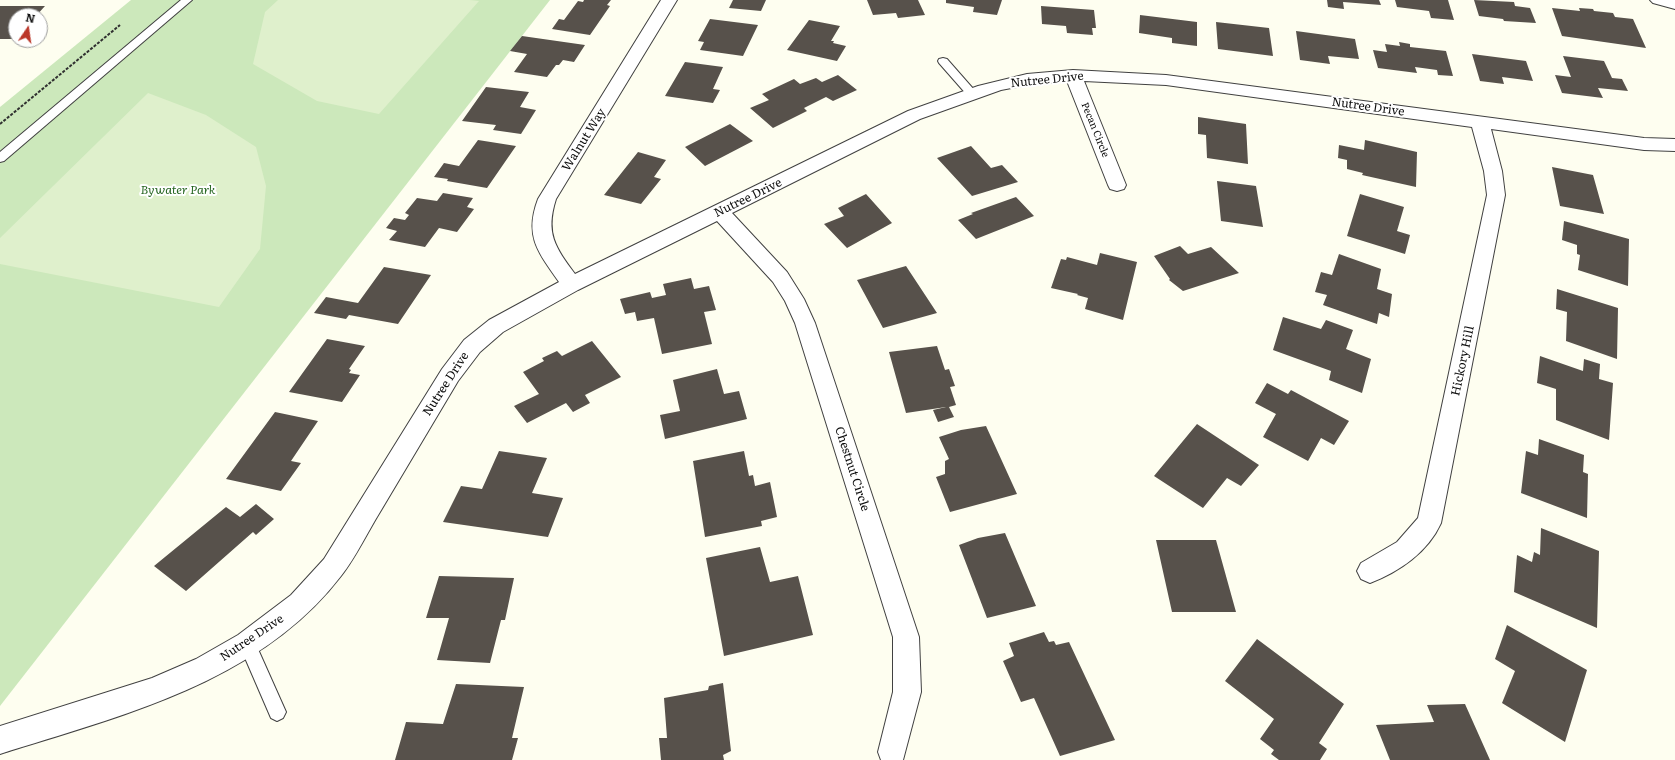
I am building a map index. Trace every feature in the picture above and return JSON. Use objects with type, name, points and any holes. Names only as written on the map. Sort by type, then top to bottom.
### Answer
[{"type":"street","name":"Walnut Way","points":[[571,285],[547,246],[540,227],[542,213],[547,199],[669,0]]},
{"type":"street","points":[[1658,0],[1675,4]]},
{"type":"street","name":"Nutree Drive","points":[[0,740],[154,691],[206,668],[247,644],[300,604],[333,567],[450,375],[472,346],[496,326],[571,285],[914,115],[972,94],[1007,84],[1073,76],[1118,75],[1166,80],[1644,144],[1675,145]]},
{"type":"street","name":"Pecan Circle","points":[[1073,76],[1117,185]]},
{"type":"street","name":"Hickory Hill","points":[[1370,571],[1406,550],[1429,522],[1496,195],[1493,171],[1480,122]]},
{"type":"street","name":"Chestnut Circle","points":[[720,212],[780,277],[794,299],[805,323],[906,637],[907,692],[892,752]]},
{"type":"lane","points":[[0,158],[187,0]]},
{"type":"lane","points":[[943,61],[972,94]]},
{"type":"lane","points":[[247,644],[277,712]]},
{"type":"path","points":[[0,124],[121,25]]},
{"type":"green space","name":"Bywater Park","points":[[131,0],[550,0],[0,706],[0,107]]},
{"type":"green space","points":[[278,0],[479,1],[379,114],[317,101],[253,64],[265,12]]},
{"type":"green space","points":[[148,93],[206,115],[256,147],[266,186],[260,249],[219,307],[0,264],[0,238]]},
{"type":"building","points":[[584,0],[611,0],[607,5],[610,6],[590,35],[552,29],[559,19],[564,20],[578,1],[583,2]]},
{"type":"building","points":[[733,0],[766,0],[761,11],[729,8]]},
{"type":"building","points":[[867,0],[918,0],[925,15],[898,18],[896,13],[873,15]]},
{"type":"building","points":[[946,0],[1002,0],[997,15],[973,12],[974,7],[946,3]]},
{"type":"building","points":[[1327,0],[1379,0],[1381,5],[1343,2],[1344,9],[1328,7]]},
{"type":"building","points":[[1395,0],[1448,0],[1454,20],[1431,18],[1429,11],[1397,7]]},
{"type":"building","points":[[1474,0],[1514,2],[1515,6],[1530,8],[1536,23],[1504,21],[1503,19],[1479,16]]},
{"type":"building","points":[[0,6],[45,6],[43,8],[8,8],[8,39],[0,39]]},
{"type":"building","points":[[1041,6],[1094,10],[1096,28],[1092,28],[1093,35],[1067,33],[1066,26],[1042,24]]},
{"type":"building","points":[[1552,8],[1580,11],[1579,8],[1593,9],[1594,11],[1613,13],[1615,17],[1633,19],[1646,48],[1562,36]]},
{"type":"building","points":[[1140,15],[1197,22],[1197,46],[1172,43],[1172,38],[1139,33]]},
{"type":"building","points":[[710,19],[758,25],[743,56],[700,50],[704,42],[698,41]]},
{"type":"building","points":[[809,20],[840,26],[831,41],[834,41],[833,43],[846,46],[837,61],[787,50]]},
{"type":"building","points":[[1216,22],[1269,28],[1273,56],[1218,49]]},
{"type":"building","points":[[1296,31],[1355,39],[1359,59],[1328,56],[1330,64],[1300,60]]},
{"type":"building","points":[[522,36],[585,45],[574,62],[563,60],[559,65],[556,65],[547,77],[514,72],[527,54],[510,51]]},
{"type":"building","points":[[1399,42],[1410,44],[1410,47],[1446,51],[1453,76],[1438,75],[1437,70],[1415,67],[1417,73],[1378,68],[1373,50],[1387,52],[1385,44],[1400,46]]},
{"type":"building","points":[[1472,54],[1526,61],[1533,81],[1502,77],[1504,84],[1480,81]]},
{"type":"building","points":[[1563,56],[1604,61],[1612,78],[1622,79],[1628,91],[1598,88],[1603,98],[1562,93],[1555,75],[1571,77]]},
{"type":"building","points":[[685,62],[723,67],[713,89],[720,90],[713,103],[665,96]]},
{"type":"building","points":[[838,75],[857,90],[833,101],[826,97],[804,108],[807,111],[773,128],[750,108],[769,100],[762,94],[794,79],[800,84],[816,78],[822,82]]},
{"type":"building","points":[[486,87],[529,92],[520,107],[536,110],[521,134],[493,130],[496,125],[462,121]]},
{"type":"building","points":[[1198,117],[1246,124],[1248,164],[1207,158],[1206,135],[1198,134]]},
{"type":"building","points":[[730,124],[753,141],[705,166],[685,147]]},
{"type":"building","points":[[478,140],[516,146],[487,188],[447,181],[448,179],[434,177],[444,163],[459,166]]},
{"type":"building","points":[[1365,140],[1417,152],[1416,187],[1362,175],[1363,173],[1347,169],[1347,160],[1338,158],[1339,145],[1364,150]]},
{"type":"building","points":[[971,146],[991,168],[1002,165],[1018,182],[972,196],[937,158]]},
{"type":"building","points":[[638,152],[666,160],[654,177],[661,179],[641,204],[604,195]]},
{"type":"building","points":[[1552,167],[1593,175],[1604,214],[1560,206]]},
{"type":"building","points":[[1217,181],[1256,186],[1263,227],[1221,221]]},
{"type":"building","points":[[443,193],[473,198],[467,207],[474,209],[457,232],[439,228],[425,247],[389,240],[397,231],[386,228],[394,218],[405,220],[409,215],[405,213],[417,198],[437,201]]},
{"type":"building","points":[[866,194],[892,223],[847,248],[824,224],[844,216],[838,208]]},
{"type":"building","points":[[1360,194],[1404,207],[1397,231],[1410,235],[1405,254],[1347,236]]},
{"type":"building","points":[[1016,197],[1034,216],[976,239],[958,220],[973,214],[971,213]]},
{"type":"building","points":[[1564,221],[1629,239],[1628,286],[1578,270],[1580,255],[1577,254],[1577,245],[1562,240]]},
{"type":"building","points":[[1180,246],[1188,254],[1211,247],[1239,273],[1183,291],[1169,280],[1170,279],[1154,256]]},
{"type":"building","points":[[1100,253],[1137,262],[1123,320],[1085,309],[1088,298],[1077,295],[1078,294],[1051,288],[1061,259],[1066,260],[1067,257],[1097,265]]},
{"type":"building","points":[[1339,254],[1381,269],[1377,289],[1392,294],[1389,317],[1379,313],[1377,324],[1323,305],[1327,295],[1315,292],[1321,272],[1332,275]]},
{"type":"building","points":[[906,266],[937,313],[883,328],[857,280]]},
{"type":"building","points":[[384,267],[431,275],[398,324],[349,315],[346,319],[314,313],[326,297],[358,303]]},
{"type":"building","points":[[691,278],[694,289],[709,286],[716,310],[704,312],[712,344],[662,354],[654,318],[637,321],[635,312],[625,314],[620,299],[650,292],[652,298],[666,295],[663,284]]},
{"type":"building","points":[[1557,289],[1618,308],[1617,359],[1566,341],[1567,312],[1556,309]]},
{"type":"building","points":[[1283,317],[1321,329],[1326,320],[1353,330],[1346,349],[1371,359],[1362,393],[1329,380],[1331,371],[1273,350]]},
{"type":"building","points":[[327,339],[365,346],[349,369],[351,370],[349,373],[360,375],[342,402],[289,392]]},
{"type":"building","points":[[592,341],[621,377],[585,395],[590,403],[573,412],[566,403],[527,423],[514,406],[539,394],[523,372],[544,361],[542,358],[557,351],[562,356]]},
{"type":"building","points":[[937,346],[945,370],[949,369],[955,386],[950,387],[956,405],[949,407],[954,417],[938,422],[933,410],[946,407],[906,413],[889,352]]},
{"type":"building","points":[[1540,356],[1583,371],[1584,359],[1600,364],[1599,379],[1613,383],[1609,440],[1556,420],[1556,389],[1537,383]]},
{"type":"building","points":[[717,369],[724,394],[739,391],[747,419],[665,439],[660,415],[680,411],[673,380]]},
{"type":"building","points":[[1267,383],[1288,394],[1291,390],[1349,421],[1334,445],[1321,438],[1308,461],[1263,437],[1276,414],[1255,403]]},
{"type":"building","points":[[275,412],[318,421],[291,461],[301,463],[281,491],[226,479]]},
{"type":"building","points":[[1197,424],[1259,465],[1241,486],[1227,478],[1203,508],[1154,476]]},
{"type":"building","points":[[986,426],[1017,494],[950,512],[936,477],[945,474],[945,461],[949,459],[939,437],[961,430]]},
{"type":"building","points":[[1539,439],[1584,455],[1583,472],[1588,474],[1587,518],[1521,493],[1526,451],[1538,455]]},
{"type":"building","points":[[499,451],[547,458],[532,493],[563,498],[548,537],[443,522],[461,486],[482,489]]},
{"type":"building","points":[[744,451],[749,476],[753,475],[755,486],[770,482],[777,517],[761,521],[762,526],[705,537],[693,461]]},
{"type":"building","points":[[256,504],[274,519],[256,535],[253,532],[186,591],[154,566],[226,507],[240,517]]},
{"type":"building","points":[[1541,528],[1599,551],[1597,628],[1514,592],[1517,555],[1532,562],[1534,552],[1540,555]]},
{"type":"building","points":[[1005,533],[1036,606],[987,618],[959,545],[978,538]]},
{"type":"building","points":[[1156,540],[1216,540],[1236,612],[1172,612]]},
{"type":"building","points":[[760,547],[770,582],[798,576],[813,635],[724,656],[706,558]]},
{"type":"building","points":[[439,576],[514,578],[505,620],[501,620],[490,663],[437,660],[449,618],[426,618]]},
{"type":"building","points":[[1507,625],[1587,670],[1565,742],[1502,703],[1515,671],[1495,659]]},
{"type":"building","points":[[1044,632],[1049,642],[1054,641],[1056,645],[1069,642],[1115,740],[1060,756],[1034,698],[1021,702],[1003,661],[1014,656],[1009,643]]},
{"type":"building","points":[[1257,639],[1344,704],[1319,743],[1327,749],[1320,760],[1279,760],[1271,754],[1274,750],[1260,739],[1274,719],[1225,681]]},
{"type":"building","points":[[723,683],[731,751],[723,755],[724,760],[661,760],[659,738],[667,738],[664,698],[708,690],[709,686]]},
{"type":"building","points":[[456,684],[524,687],[512,738],[518,738],[512,760],[395,760],[406,722],[443,724]]},
{"type":"building","points":[[1465,704],[1490,760],[1390,760],[1376,725],[1434,722],[1427,705]]}]
